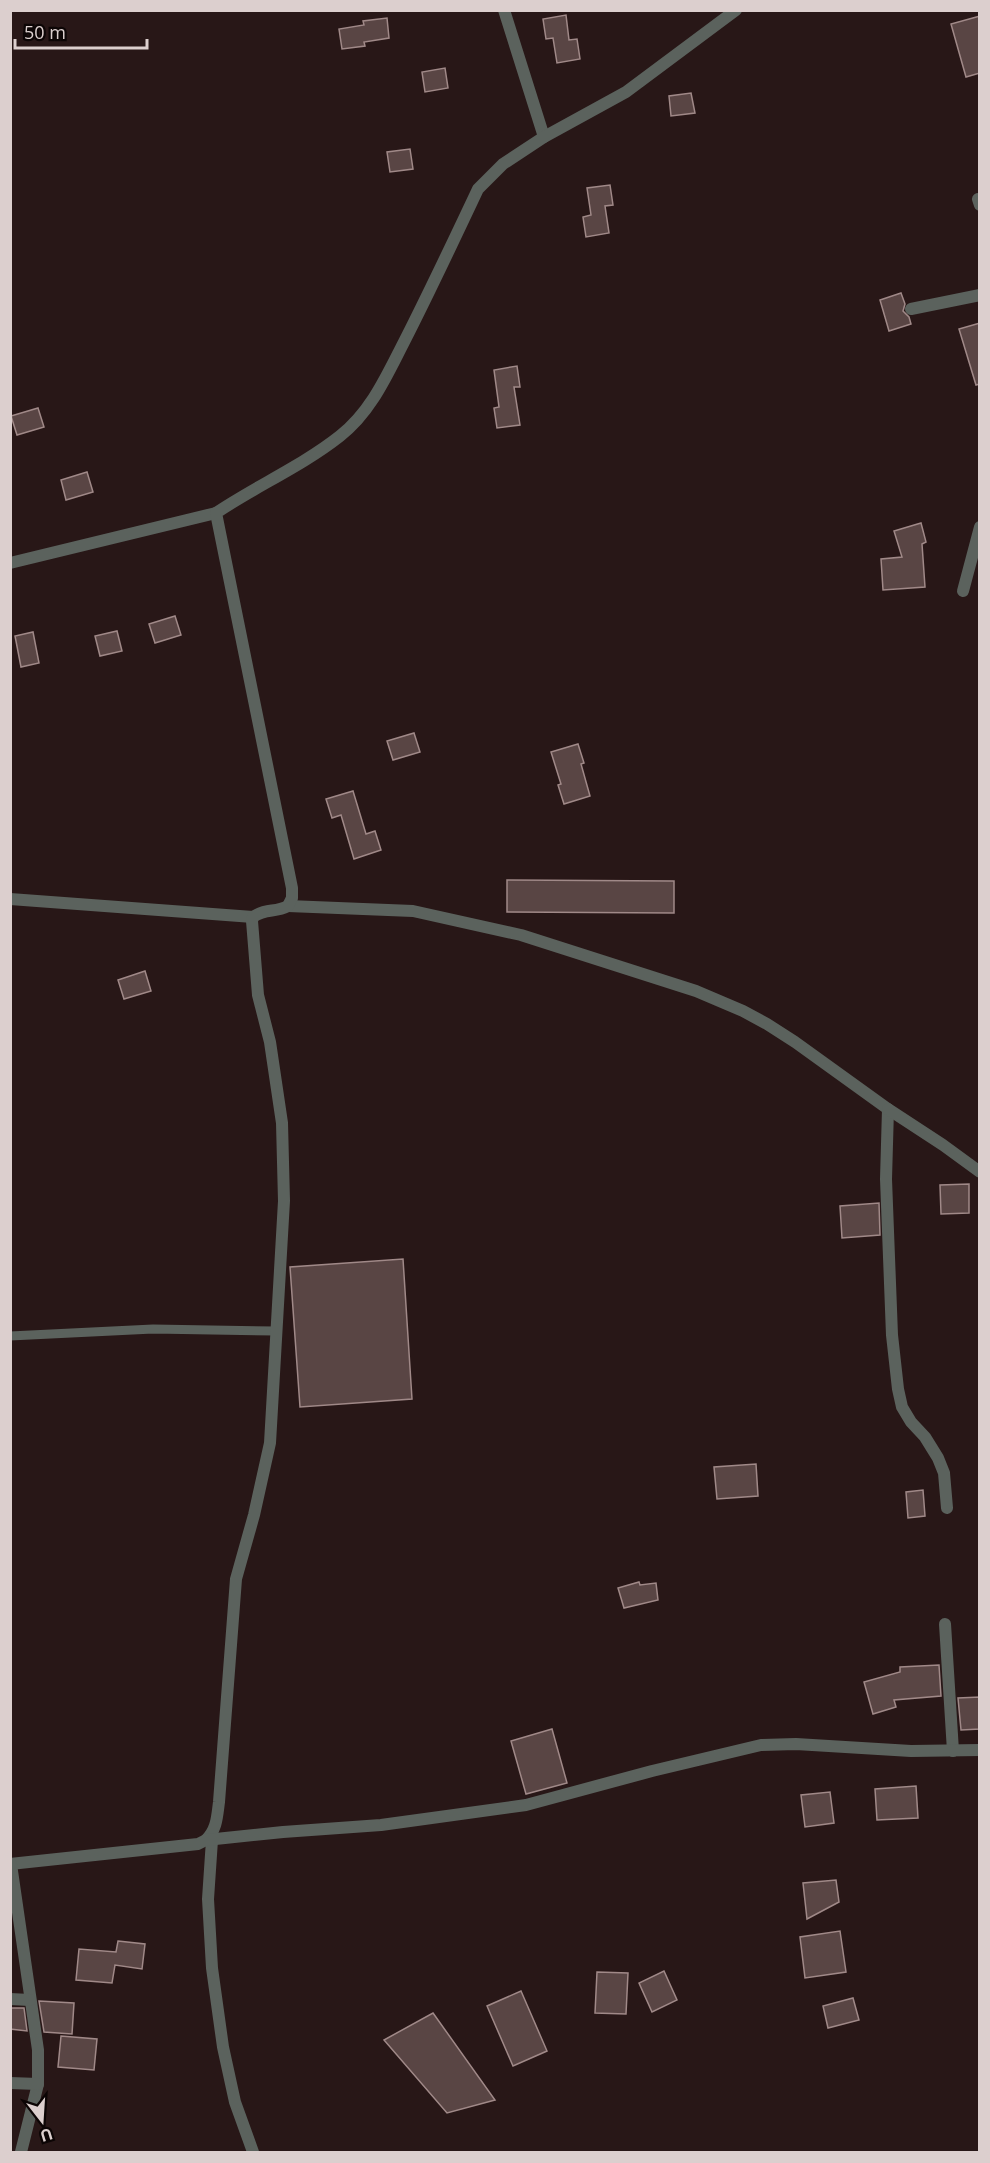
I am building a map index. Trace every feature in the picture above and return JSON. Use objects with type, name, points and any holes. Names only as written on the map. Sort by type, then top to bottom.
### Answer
[{"type":"street","points":[[504,10],[544,136]]},
{"type":"street","points":[[10,563],[216,513],[280,476],[341,436],[361,416],[381,385],[431,290],[478,189],[503,164],[544,136],[626,92],[736,10]]},
{"type":"street","points":[[911,309],[980,295]]},
{"type":"street","points":[[216,513],[292,888],[292,898],[288,906]]},
{"type":"street","points":[[963,591],[980,527]]},
{"type":"street","points":[[10,899],[253,917],[263,910],[275,910],[288,906],[413,911],[521,935],[686,988],[743,1011],[795,1042],[980,1172]]},
{"type":"street","points":[[253,917],[258,995],[270,1042],[282,1123],[284,1201],[270,1443],[254,1515],[236,1580],[219,1802],[216,1826],[209,1840],[208,1899],[212,1968],[224,2047],[235,2102],[253,2152]]},
{"type":"street","points":[[888,1109],[886,1179],[892,1335],[898,1389],[902,1407],[938,1458],[944,1473],[947,1508]]},
{"type":"street","points":[[945,1624],[953,1750]]},
{"type":"street","points":[[21,2152],[38,2084],[38,2050],[11,1864],[198,1844],[209,1840],[284,1832],[381,1825],[525,1805],[761,1745],[796,1744],[911,1751],[980,1750]]},
{"type":"street","points":[[10,1999],[30,2000]]},
{"type":"street","points":[[10,2083],[38,2084]]},
{"type":"lane","points":[[10,1336],[153,1329],[276,1331]]},
{"type":"building","points":[[566,15],[569,40],[577,39],[580,59],[557,63],[553,38],[546,39],[543,19]]},
{"type":"building","points":[[980,16],[980,73],[966,77],[951,24]]},
{"type":"building","points":[[387,18],[389,38],[364,42],[365,46],[342,49],[339,29],[364,25],[363,21]]},
{"type":"building","points":[[445,68],[448,88],[425,92],[422,72]]},
{"type":"building","points":[[691,93],[695,113],[671,116],[669,96]]},
{"type":"building","points":[[410,149],[413,169],[390,172],[387,152]]},
{"type":"building","points":[[610,185],[613,205],[605,206],[609,233],[586,237],[583,217],[591,215],[587,188]]},
{"type":"building","points":[[901,293],[905,304],[903,311],[909,317],[911,324],[889,331],[880,300]]},
{"type":"building","points":[[980,323],[980,384],[976,385],[959,329]]},
{"type":"building","points":[[517,366],[520,387],[514,387],[520,425],[497,428],[494,408],[499,407],[494,370]]},
{"type":"building","points":[[38,408],[44,427],[17,435],[11,416]]},
{"type":"building","points":[[87,472],[93,492],[66,500],[61,480]]},
{"type":"building","points":[[921,523],[926,542],[922,544],[925,587],[883,590],[881,559],[902,557],[894,531]]},
{"type":"building","points":[[175,616],[181,635],[155,643],[149,624]]},
{"type":"building","points":[[117,631],[122,651],[100,656],[95,636]]},
{"type":"building","points":[[33,632],[39,663],[21,667],[15,636]]},
{"type":"building","points":[[414,733],[420,752],[393,760],[387,741]]},
{"type":"building","points":[[578,744],[590,796],[564,804],[558,785],[561,784],[551,752]]},
{"type":"building","points":[[353,791],[366,834],[375,831],[381,850],[354,859],[341,815],[332,818],[326,799]]},
{"type":"building","points":[[507,880],[674,881],[674,913],[507,912]]},
{"type":"building","points":[[145,971],[151,991],[124,999],[118,980]]},
{"type":"building","points":[[969,1184],[969,1213],[941,1214],[940,1185]]},
{"type":"building","points":[[879,1203],[880,1235],[842,1238],[840,1206]]},
{"type":"building","points":[[403,1259],[412,1399],[300,1407],[290,1267]]},
{"type":"building","points":[[756,1464],[758,1496],[717,1499],[714,1467]]},
{"type":"building","points":[[923,1490],[925,1516],[908,1518],[906,1492]]},
{"type":"building","points":[[639,1582],[640,1585],[656,1583],[658,1600],[624,1608],[618,1588]]},
{"type":"building","points":[[939,1665],[941,1696],[894,1700],[896,1707],[873,1714],[864,1682],[900,1672],[900,1667]]},
{"type":"building","points":[[980,1697],[980,1729],[961,1730],[958,1698]]},
{"type":"building","points":[[552,1729],[567,1783],[526,1794],[511,1741]]},
{"type":"building","points":[[916,1786],[918,1818],[877,1820],[875,1789]]},
{"type":"building","points":[[830,1792],[834,1823],[805,1827],[801,1795]]},
{"type":"building","points":[[836,1880],[839,1902],[807,1919],[803,1883]]},
{"type":"building","points":[[840,1931],[846,1972],[805,1978],[800,1937]]},
{"type":"building","points":[[118,1941],[145,1944],[142,1969],[115,1965],[112,1983],[76,1980],[79,1949],[116,1952]]},
{"type":"building","points":[[664,1971],[677,2000],[652,2012],[639,1983]]},
{"type":"building","points":[[597,1972],[628,1973],[626,2014],[595,2013]]},
{"type":"building","points":[[521,1991],[547,2051],[513,2066],[487,2006]]},
{"type":"building","points":[[853,1998],[859,2020],[828,2028],[823,2006]]},
{"type":"building","points":[[39,2001],[74,2003],[72,2034],[44,2032]]},
{"type":"building","points":[[10,2008],[24,2008],[27,2031],[10,2029]]},
{"type":"building","points":[[433,2013],[495,2100],[447,2113],[384,2040]]},
{"type":"building","points":[[61,2036],[97,2039],[94,2070],[58,2067]]}]
